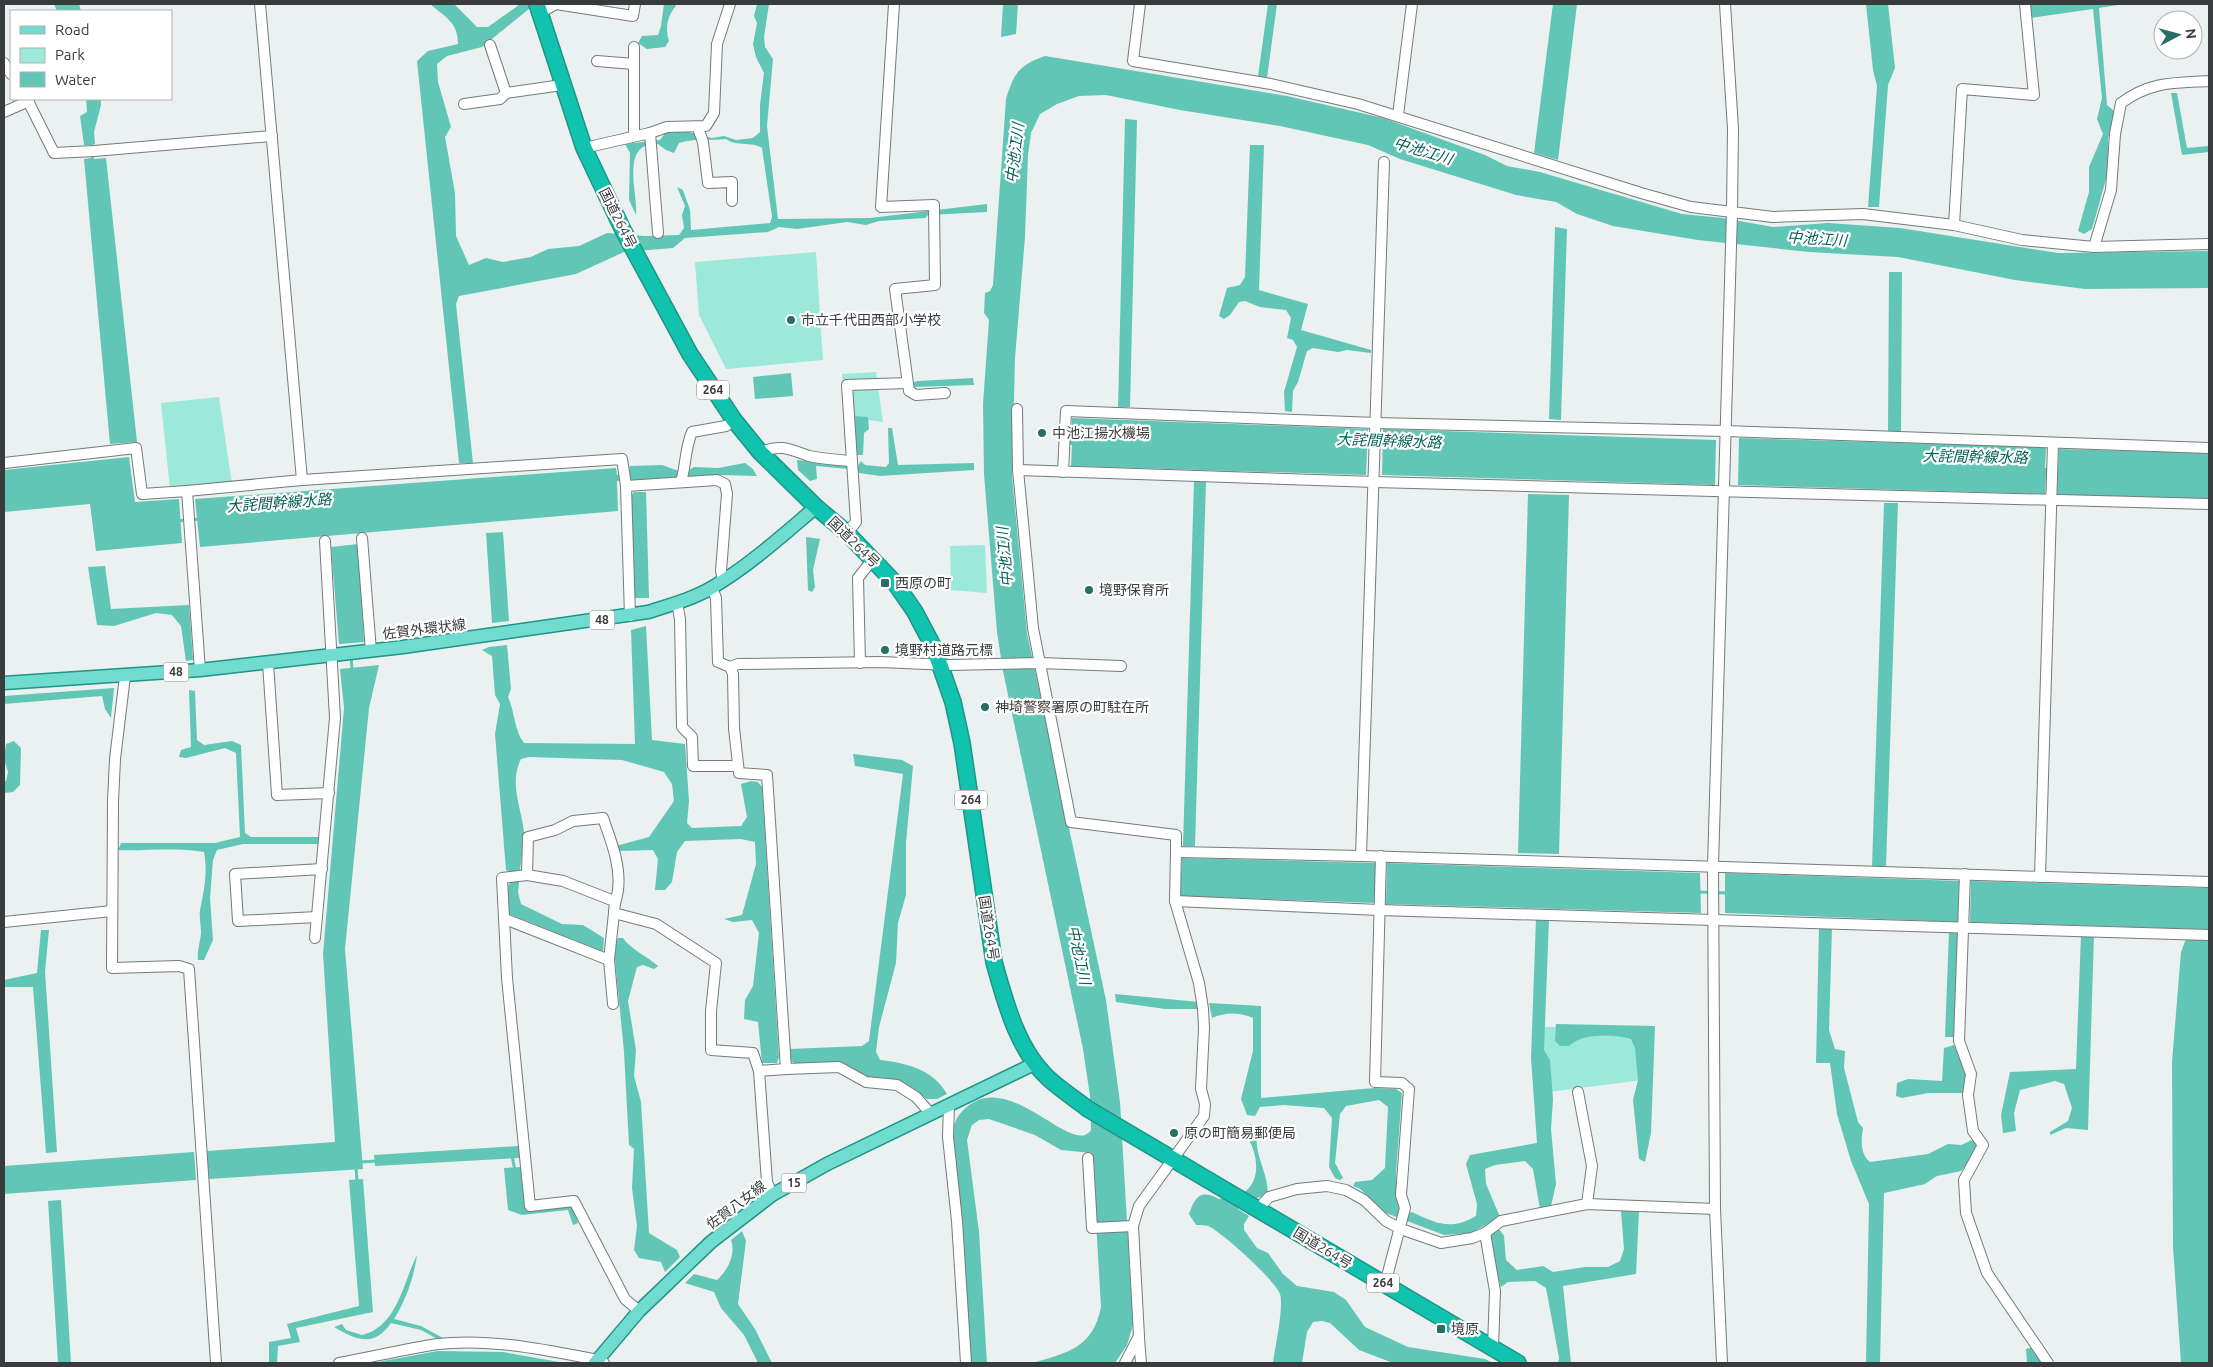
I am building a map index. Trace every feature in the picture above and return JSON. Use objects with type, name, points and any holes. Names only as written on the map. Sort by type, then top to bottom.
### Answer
[{"type":"highway","name":"国道264号","points":[[539,8],[562,85],[584,148],[623,230],[690,354],[734,420],[760,452],[816,507],[847,533],[895,583],[915,612],[941,665],[953,702],[962,743],[994,962],[1021,1039],[1036,1063],[1048,1077],[1088,1109],[1385,1284],[1512,1362]]},
{"type":"main road","name":"佐賀外環状線","points":[[4,683],[200,670],[371,651],[630,616],[677,603],[712,588],[743,567],[816,507]]},
{"type":"main road","name":"佐賀八女線","points":[[599,1362],[639,1311],[711,1242],[772,1195],[827,1164],[1036,1063]]},
{"type":"street","points":[[260,4],[302,480]]},
{"type":"street","points":[[539,8],[556,4],[583,6],[633,16],[635,4]]},
{"type":"street","points":[[651,140],[667,127],[698,128],[706,126],[714,113],[717,44],[730,4]]},
{"type":"street","points":[[894,4],[881,207],[934,205],[935,285],[895,289],[909,391],[916,395],[945,393]]},
{"type":"street","points":[[1140,4],[1133,61],[1271,84],[1358,104],[1398,115],[1641,193],[1690,206],[1773,216],[1863,214],[1954,225],[2022,240],[2094,247],[2209,244]]},
{"type":"street","points":[[1398,115],[1412,4]]},
{"type":"street","points":[[1722,1363],[1715,1209],[1713,866],[1732,252],[1733,129],[1725,4]]},
{"type":"street","points":[[1954,225],[1962,89],[2034,95],[2025,4]]},
{"type":"street","points":[[490,46],[506,93]]},
{"type":"street","points":[[634,48],[634,136]]},
{"type":"street","points":[[598,61],[634,64]]},
{"type":"street","points":[[2094,247],[2111,190],[2115,134],[2121,103],[2135,93],[2158,84],[2209,80]]},
{"type":"street","points":[[464,104],[500,99],[506,93],[562,85]]},
{"type":"street","points":[[4,112],[28,100],[54,152],[91,151],[272,136]]},
{"type":"street","points":[[698,128],[708,184],[732,182],[732,201]]},
{"type":"street","points":[[584,148],[634,136],[651,140]]},
{"type":"street","points":[[651,140],[658,233]]},
{"type":"street","points":[[1362,856],[1384,162]]},
{"type":"street","points":[[847,533],[856,522],[847,385],[907,383]]},
{"type":"street","points":[[1017,408],[1018,470],[1033,628],[1071,822],[1176,835],[1184,852],[1175,901],[1199,983],[1202,1005],[1204,1028],[1201,1089],[1205,1104],[1204,1116],[1139,1206],[1133,1226],[1141,1363]]},
{"type":"street","points":[[1063,472],[1066,411],[1376,423],[1726,431],[2209,448]]},
{"type":"street","points":[[681,482],[687,445],[692,432],[726,426],[734,420]]},
{"type":"street","points":[[2040,877],[2053,443]]},
{"type":"street","points":[[760,452],[774,447],[790,448],[810,456],[852,462]]},
{"type":"street","points":[[4,463],[136,448],[142,494],[302,480],[622,459],[626,486],[630,616]]},
{"type":"street","points":[[1018,470],[1375,482],[2209,504]]},
{"type":"street","points":[[626,486],[717,480],[724,484],[727,494],[721,571],[723,580]]},
{"type":"street","points":[[187,491],[200,670]]},
{"type":"street","points":[[362,538],[371,651]]},
{"type":"street","points":[[315,938],[335,718],[333,655],[325,541]]},
{"type":"street","points":[[860,663],[858,578],[872,559]]},
{"type":"street","points":[[712,588],[716,598],[718,662],[730,667],[738,664],[860,663],[941,665],[1040,663],[1121,666]]},
{"type":"street","points":[[677,603],[680,619],[682,727],[692,737],[693,766],[737,766]]},
{"type":"street","points":[[268,662],[277,795],[329,792]]},
{"type":"street","points":[[730,667],[733,674],[737,766],[739,773],[767,774],[785,1060]]},
{"type":"street","points":[[125,676],[115,759],[112,968],[179,966],[189,970],[216,1363]]},
{"type":"street","points":[[527,875],[528,837],[555,830],[573,821],[603,818],[617,859],[618,890],[614,901],[609,960],[614,1004]]},
{"type":"street","points":[[1184,852],[1381,856],[2209,882]]},
{"type":"street","points":[[1381,856],[1375,1082],[1402,1084],[1408,1089],[1401,1195],[1405,1208],[1385,1284]]},
{"type":"street","points":[[318,917],[238,920],[235,874],[322,869]]},
{"type":"street","points":[[1965,874],[1959,1041],[1971,1074],[1968,1095],[1974,1131],[1983,1145],[1964,1180],[1966,1213],[1987,1273],[2048,1363]]},
{"type":"street","points":[[614,901],[563,881],[527,875],[502,878],[507,978],[530,1206],[574,1201],[625,1299],[639,1311]]},
{"type":"street","points":[[1175,901],[1380,910],[1713,918],[2209,935]]},
{"type":"street","points":[[4,922],[112,911]]},
{"type":"street","points":[[614,913],[656,924],[716,962],[711,1011],[711,1050],[753,1053],[759,1071],[766,1182],[772,1195]]},
{"type":"street","points":[[505,919],[609,960]]},
{"type":"street","points":[[759,1071],[785,1060],[839,1067],[866,1082],[897,1085],[916,1097],[931,1114]]},
{"type":"street","points":[[1578,1092],[1592,1166],[1587,1204]]},
{"type":"street","points":[[949,1105],[948,1137],[957,1221],[966,1363]]},
{"type":"street","points":[[1088,1158],[1092,1228],[1133,1226]]},
{"type":"street","points":[[1252,1206],[1269,1197],[1297,1189],[1327,1186],[1346,1190],[1364,1200],[1386,1221],[1402,1224],[1441,1243],[1472,1238],[1484,1233],[1502,1221],[1587,1204],[1715,1209]]},
{"type":"street","points":[[1484,1233],[1495,1291],[1492,1348]]},
{"type":"street","points":[[1125,1363],[1139,1336]]},
{"type":"street","points":[[339,1363],[438,1344],[488,1343],[534,1348],[599,1362]]},
{"type":"green space","points":[[816,252],[823,360],[726,369],[699,315],[695,262]]},
{"type":"green space","points":[[876,372],[883,422],[844,417],[842,374]]},
{"type":"green space","points":[[219,397],[232,484],[170,489],[161,403]]},
{"type":"green space","points":[[985,545],[987,593],[951,590],[950,546]]},
{"type":"green space","points":[[1537,1027],[1652,1027],[1650,1079],[1541,1093]]},
{"type":"water","points":[[54,4],[79,4],[81,10],[57,10]]},
{"type":"water","points":[[430,4],[454,4],[477,27],[488,27],[520,4],[542,4],[530,8],[482,47],[447,56],[437,64],[438,82],[451,127],[445,137],[455,193],[456,236],[469,265],[486,258],[503,262],[531,257],[548,249],[579,246],[607,233],[645,236],[679,235],[684,228],[682,215],[685,206],[677,187],[683,190],[690,210],[691,230],[770,223],[772,217],[762,148],[735,143],[726,139],[679,143],[674,153],[658,144],[645,146],[635,158],[633,167],[636,215],[629,200],[630,153],[625,144],[660,140],[666,132],[681,130],[712,138],[724,136],[736,140],[753,138],[760,132],[760,105],[764,73],[756,57],[753,44],[757,23],[754,16],[757,4],[769,4],[764,37],[765,47],[773,59],[767,126],[778,219],[870,218],[987,204],[987,212],[928,215],[925,218],[879,221],[866,225],[847,222],[797,229],[779,227],[768,232],[685,238],[673,248],[624,252],[576,274],[459,296],[456,304],[473,463],[459,463],[417,61],[428,51],[458,44],[456,30],[453,25]]},
{"type":"water","points":[[664,4],[675,4],[676,6],[668,22],[669,41],[665,47],[647,49],[638,43],[642,36],[658,35]]},
{"type":"water","points":[[1003,4],[1018,4],[1016,34],[1001,37]]},
{"type":"water","points":[[1268,4],[1277,4],[1267,78],[1258,76]]},
{"type":"water","points":[[1553,4],[1577,4],[1558,160],[1534,153]]},
{"type":"water","points":[[1866,4],[1888,4],[1895,68],[1888,85],[1879,207],[1868,207],[1877,86],[1873,70]]},
{"type":"water","points":[[2029,4],[2124,4],[2099,8],[2107,105],[2114,111],[2108,139],[2108,172],[2092,229],[2084,234],[2078,231],[2089,192],[2089,167],[2103,134],[2097,119],[2102,98],[2093,9],[2031,18]]},
{"type":"water","name":"中池江川","points":[[1045,56],[1287,96],[1383,118],[1485,155],[1507,166],[1540,172],[1682,214],[1723,218],[1773,227],[1828,223],[1900,228],[2058,253],[2209,251],[2209,288],[2085,289],[2015,280],[1898,257],[1809,252],[1698,240],[1613,226],[1577,214],[1556,202],[1516,195],[1400,159],[1368,145],[1280,126],[1180,110],[1106,95],[1079,96],[1057,104],[1040,114],[1031,133],[1028,155],[1025,237],[1015,358],[1012,476],[1027,633],[1106,1000],[1120,1102],[1133,1325],[1127,1345],[1115,1363],[1032,1363],[1077,1347],[1092,1332],[1101,1307],[1092,1153],[1061,1150],[1035,1135],[989,1119],[979,1120],[972,1125],[967,1140],[979,1232],[987,1363],[970,1363],[951,1139],[956,1121],[968,1106],[983,1098],[999,1098],[1016,1103],[1062,1129],[1075,1134],[1085,1135],[1091,1130],[1090,1096],[1083,1049],[1003,671],[997,632],[984,474],[983,404],[989,320],[984,313],[985,293],[990,291],[993,285],[1006,99],[1015,76],[1019,71],[1029,63]]},
{"type":"water","points":[[2171,93],[2177,93],[2187,148],[2209,146],[2209,152],[2182,155]]},
{"type":"water","points":[[86,100],[101,100],[94,132],[95,144],[92,145],[94,159],[106,158],[137,442],[110,444],[84,159],[91,158],[90,145],[84,145],[80,116],[87,112]]},
{"type":"water","points":[[1125,119],[1137,120],[1130,407],[1118,407]]},
{"type":"water","points":[[1250,145],[1264,145],[1259,290],[1308,304],[1301,330],[1371,350],[1371,353],[1347,350],[1338,352],[1313,348],[1307,351],[1298,382],[1293,391],[1292,412],[1285,411],[1284,392],[1297,347],[1293,340],[1287,338],[1291,318],[1286,310],[1260,307],[1245,301],[1239,302],[1230,315],[1224,319],[1219,316],[1227,288],[1240,285],[1245,277]]},
{"type":"water","points":[[1555,227],[1567,229],[1561,420],[1549,419]]},
{"type":"water","points":[[1889,272],[1902,272],[1901,431],[1888,431]]},
{"type":"water","points":[[791,373],[793,396],[755,399],[753,377]]},
{"type":"water","points":[[973,378],[974,385],[914,387],[914,382],[918,381]]},
{"type":"water","points":[[854,416],[868,417],[869,429],[864,433],[863,455],[856,455]]},
{"type":"water","points":[[1072,418],[1368,429],[1366,475],[1071,466],[1072,445],[1066,444],[1067,431],[1072,431]]},
{"type":"water","points":[[888,428],[892,428],[898,465],[974,463],[974,470],[880,476],[859,473],[857,467],[861,461],[865,465],[886,467],[889,463]]},
{"type":"water","points":[[1383,429],[1716,440],[1715,485],[1382,475]]},
{"type":"water","points":[[1739,438],[2046,447],[2045,468],[2058,468],[2059,449],[2209,453],[2209,500],[2057,495],[2058,475],[2046,474],[2045,494],[1738,485]]},
{"type":"water","points":[[129,457],[135,502],[179,499],[182,543],[96,551],[90,504],[4,512],[4,470]]},
{"type":"water","points":[[797,460],[849,466],[849,469],[816,466],[817,479],[810,481],[798,470]]},
{"type":"water","points":[[745,463],[753,469],[757,476],[722,475],[617,481],[618,511],[200,547],[195,499],[616,468],[617,475],[629,474],[630,466],[662,465],[684,473],[694,467],[718,468]]},
{"type":"water","points":[[1194,481],[1206,481],[1195,846],[1183,846]]},
{"type":"water","points":[[634,492],[646,492],[649,598],[635,598],[631,496]]},
{"type":"water","points":[[1528,494],[1569,495],[1559,854],[1518,853]]},
{"type":"water","points":[[1884,503],[1898,503],[1886,867],[1872,867]]},
{"type":"water","points":[[503,532],[509,621],[492,623],[486,533]]},
{"type":"water","points":[[806,537],[820,539],[813,570],[815,587],[812,592],[808,590]]},
{"type":"water","points":[[358,544],[364,642],[339,644],[331,547]]},
{"type":"water","points":[[105,566],[111,609],[189,605],[193,660],[186,661],[181,626],[172,615],[156,613],[114,626],[97,625],[88,567]]},
{"type":"water","points":[[646,626],[652,740],[685,744],[689,801],[687,823],[692,828],[741,826],[747,817],[741,784],[751,781],[758,782],[762,787],[779,1057],[777,1063],[762,1063],[758,1022],[744,1019],[745,1000],[753,986],[759,933],[752,920],[733,922],[724,919],[742,915],[756,864],[755,842],[741,839],[685,841],[677,852],[672,882],[665,890],[655,890],[658,859],[653,850],[618,851],[616,846],[649,837],[674,801],[672,784],[664,772],[622,760],[529,757],[521,759],[516,777],[517,795],[524,832],[520,871],[511,873],[506,870],[495,734],[500,704],[495,695],[492,656],[482,650],[489,647],[507,645],[511,689],[508,697],[518,732],[524,743],[635,744],[631,630]]},
{"type":"water","points":[[379,665],[369,708],[345,949],[363,1169],[209,1179],[207,1151],[335,1142],[323,954],[344,708],[340,669]]},
{"type":"water","points":[[114,688],[111,718],[105,709],[102,696],[4,704],[4,696]]},
{"type":"water","points":[[189,690],[195,691],[197,740],[204,745],[232,741],[241,745],[245,833],[251,837],[320,837],[320,844],[243,844],[217,850],[213,860],[210,898],[213,940],[204,960],[198,960],[198,950],[201,933],[200,910],[206,874],[204,852],[172,849],[118,850],[121,843],[215,843],[240,837],[236,753],[225,748],[186,758],[179,757],[181,750],[191,747]]},
{"type":"water","points":[[14,741],[21,748],[20,785],[13,792],[4,793],[4,781],[6,781],[8,772],[4,759],[6,744]]},
{"type":"water","points":[[853,754],[902,760],[913,766],[906,843],[906,895],[898,923],[896,963],[879,1027],[876,1052],[880,1060],[909,1065],[927,1073],[941,1085],[947,1094],[937,1099],[927,1099],[909,1086],[896,1081],[868,1077],[840,1062],[796,1064],[791,1061],[790,1049],[862,1046],[869,1041],[903,774],[855,766]]},
{"type":"water","points":[[1182,858],[1376,863],[1375,903],[1180,896]]},
{"type":"water","points":[[1387,863],[1700,873],[1701,913],[1386,904]]},
{"type":"water","points":[[1725,873],[1959,881],[1958,922],[1725,913]]},
{"type":"water","points":[[512,881],[519,882],[518,892],[521,904],[562,924],[583,925],[604,938],[603,952],[509,914],[507,887]]},
{"type":"water","points":[[1971,881],[2209,888],[2209,1363],[2181,1363],[2173,1247],[2172,1062],[2181,952],[2186,939],[2196,939],[2196,929],[1970,922]]},
{"type":"water","points":[[1536,918],[1549,919],[1544,1050],[1550,1060],[1553,1099],[1551,1129],[1556,1184],[1551,1206],[1540,1209],[1533,1169],[1525,1161],[1495,1165],[1485,1169],[1486,1184],[1500,1217],[1471,1233],[1444,1235],[1386,1213],[1360,1189],[1353,1186],[1355,1182],[1372,1180],[1385,1168],[1388,1107],[1379,1100],[1346,1106],[1340,1114],[1335,1163],[1343,1178],[1340,1180],[1335,1178],[1329,1167],[1332,1118],[1324,1108],[1283,1105],[1260,1107],[1255,1116],[1247,1115],[1241,1099],[1253,1051],[1253,1018],[1232,1014],[1212,1018],[1209,1003],[1261,1006],[1261,1098],[1374,1088],[1396,1089],[1402,1093],[1396,1173],[1399,1210],[1407,1214],[1412,1212],[1443,1224],[1459,1223],[1476,1216],[1477,1204],[1466,1164],[1470,1155],[1537,1143],[1531,1058]]},
{"type":"water","points":[[1819,927],[1832,927],[1829,1030],[1835,1049],[1845,1051],[1844,1068],[1858,1122],[1863,1128],[1862,1146],[1864,1155],[1870,1162],[1928,1154],[1948,1144],[1961,1145],[1974,1139],[1977,1147],[1974,1156],[1961,1171],[1937,1176],[1925,1184],[1884,1193],[1880,1363],[1866,1363],[1869,1204],[1851,1161],[1837,1114],[1830,1063],[1816,1063]]},
{"type":"water","points":[[41,930],[49,930],[45,971],[57,1152],[46,1153],[33,987],[4,987],[4,980],[37,973]]},
{"type":"water","points":[[1949,932],[1958,932],[1954,1037],[1945,1037]]},
{"type":"water","points":[[2081,935],[2094,935],[2088,1130],[2066,1128],[2050,1135],[2050,1132],[2068,1121],[2072,1108],[2064,1084],[2055,1081],[2020,1090],[2014,1113],[2016,1131],[2003,1133],[2001,1115],[2010,1072],[2076,1069]]},
{"type":"water","points":[[618,938],[623,938],[630,946],[658,966],[654,969],[643,965],[637,967],[628,1001],[636,1050],[634,1076],[641,1102],[649,1233],[677,1250],[680,1257],[665,1272],[661,1262],[639,1258],[634,1250],[637,1226],[632,1188],[634,1149],[629,1145],[624,1052],[614,949]]},
{"type":"water","points":[[1115,994],[1199,1002],[1200,1009],[1165,1009],[1116,1002]]},
{"type":"water","points":[[1556,1024],[1655,1026],[1651,1133],[1645,1162],[1639,1159],[1633,1100],[1638,1080],[1635,1048],[1631,1039],[1616,1036],[1599,1036],[1582,1039],[1569,1046],[1560,1046],[1555,1041]]},
{"type":"water","points":[[1954,1045],[1967,1074],[1964,1093],[1928,1093],[1902,1098],[1896,1096],[1897,1083],[1908,1079],[1942,1081],[1944,1048]]},
{"type":"water","points":[[1252,1124],[1256,1133],[1257,1147],[1268,1194],[1239,1205],[1238,1209],[1249,1216],[1244,1224],[1244,1230],[1257,1248],[1268,1253],[1283,1274],[1297,1286],[1334,1292],[1346,1300],[1365,1327],[1408,1347],[1485,1359],[1493,1363],[1393,1363],[1359,1350],[1330,1323],[1322,1321],[1313,1322],[1307,1332],[1302,1363],[1273,1363],[1280,1318],[1280,1294],[1269,1278],[1236,1246],[1208,1226],[1196,1225],[1189,1214],[1196,1199],[1200,1196],[1208,1195],[1219,1199],[1235,1196],[1248,1189],[1255,1176],[1256,1169],[1252,1147],[1245,1134],[1247,1125]]},
{"type":"water","points":[[519,1146],[519,1158],[375,1166],[374,1155]]},
{"type":"water","points":[[194,1152],[196,1180],[4,1194],[4,1166]]},
{"type":"water","points":[[521,1167],[526,1210],[573,1207],[578,1223],[573,1225],[568,1210],[522,1215],[508,1210],[504,1168]]},
{"type":"water","points":[[363,1179],[373,1312],[296,1328],[300,1342],[278,1346],[277,1363],[269,1363],[269,1342],[291,1338],[287,1324],[359,1306],[349,1180]]},
{"type":"water","points":[[61,1200],[71,1363],[58,1363],[48,1201]]},
{"type":"water","points":[[1621,1211],[1639,1211],[1636,1274],[1563,1286],[1571,1363],[1558,1363],[1559,1358],[1546,1288],[1535,1281],[1508,1282],[1501,1287],[1490,1250],[1490,1235],[1499,1229],[1504,1236],[1506,1260],[1517,1270],[1543,1266],[1553,1272],[1585,1267],[1608,1267],[1620,1261],[1624,1249]]},
{"type":"water","points":[[742,1231],[746,1241],[738,1304],[755,1329],[772,1363],[758,1363],[744,1335],[721,1308],[714,1292],[685,1283],[694,1274],[717,1280],[725,1272],[732,1257],[731,1240]]},
{"type":"water","points":[[417,1255],[409,1288],[394,1319],[421,1326],[443,1338],[441,1341],[421,1330],[391,1323],[385,1331],[371,1339],[357,1338],[334,1327],[342,1324],[346,1330],[362,1335],[374,1330],[383,1323],[391,1314],[397,1302]]},
{"type":"water","points":[[2034,1347],[2045,1363],[2027,1363],[2026,1349]]},
{"type":"water","points":[[438,1351],[503,1352],[565,1363],[372,1363]]},
{"type":"waterway","name":"大詫間幹線水路","points":[[177,521],[200,519]]},
{"type":"waterway","points":[[351,656],[352,670]]},
{"type":"waterway","points":[[1698,892],[1729,893]]},
{"type":"waterway","points":[[512,1155],[515,1171]]},
{"type":"waterway","points":[[360,1162],[377,1161]]},
{"type":"waterway","points":[[356,1166],[357,1182]]},
{"type":"place","name":"市立千代田西部小学校","points":[[791,320]]},
{"type":"place","name":"中池江揚水機場","points":[[1042,433]]},
{"type":"place","name":"西原の町","points":[[885,583]]},
{"type":"place","name":"境野保育所","points":[[1089,590]]},
{"type":"place","name":"境野村道路元標","points":[[885,650]]},
{"type":"place","name":"神埼警察署原の町駐在所","points":[[985,707]]},
{"type":"place","name":"原の町簡易郵便局","points":[[1174,1133]]},
{"type":"place","name":"境原","points":[[1441,1329]]}]
